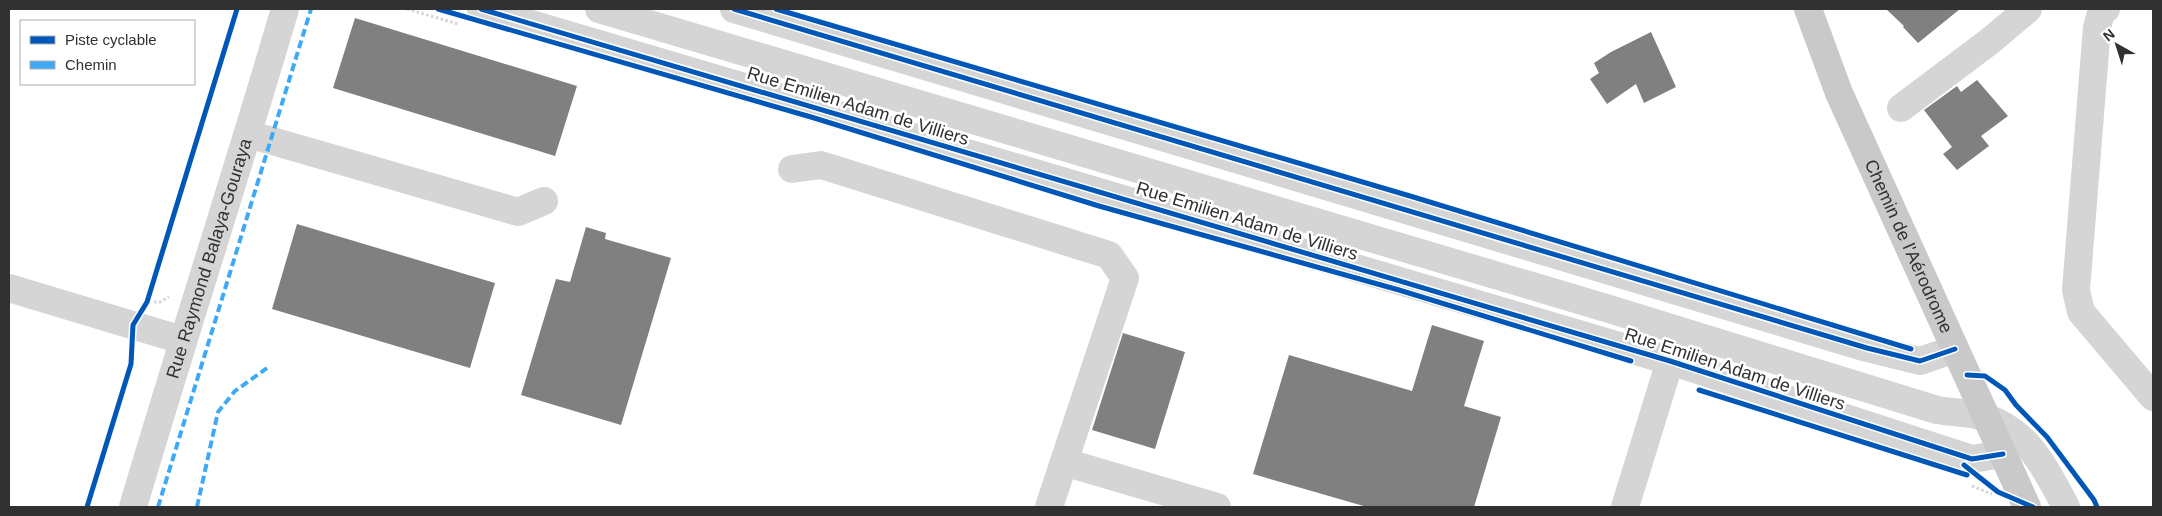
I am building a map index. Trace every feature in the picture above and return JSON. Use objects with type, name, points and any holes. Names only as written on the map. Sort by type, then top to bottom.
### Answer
[{"type":"main road","name":"Chemin de l'Aérodrome","points":[[1808,9],[1839,93],[2026,506]]},
{"type":"street","name":"Rue Raymond Balaya-Gouraya","points":[[133,507],[182,340],[248,134],[285,9]]},
{"type":"street","name":"Rue Emilien Adam de Villiers","points":[[481,9],[1670,361],[1972,459],[2003,454]]},
{"type":"street","points":[[599,9],[1876,390],[1937,410],[1986,417],[2017,433],[2040,459],[2066,507]]},
{"type":"street","points":[[734,9],[1711,302],[1867,348],[1920,361]]},
{"type":"street","points":[[1901,108],[1990,41],[2028,9]]},
{"type":"street","points":[[2106,9],[2101,13],[2098,26],[2076,290],[2081,312],[2153,398]]},
{"type":"street","points":[[248,134],[518,212],[544,202]]},
{"type":"street","points":[[792,169],[821,165],[1109,255],[1126,278],[1049,507]]},
{"type":"street","points":[[9,288],[182,340]]},
{"type":"street","points":[[1876,390],[1896,381],[1920,361],[1955,349]]},
{"type":"street","points":[[1625,507],[1670,361]]},
{"type":"street","points":[[1064,462],[1217,507]]},
{"type":"path","points":[[1992,487],[2008,498],[2026,506]]},
{"type":"building","points":[[1886,9],[1960,9],[1918,43]]},
{"type":"building","points":[[355,18],[577,86],[555,156],[333,88]]},
{"type":"building","points":[[1651,32],[1676,87],[1644,103],[1636,84],[1607,104],[1590,79],[1599,73],[1594,63],[1611,52]]},
{"type":"building","points":[[1977,80],[2008,116],[1981,136],[1989,146],[1957,170],[1943,154],[1952,147],[1924,110],[1957,86],[1961,92]]},
{"type":"building","points":[[297,224],[495,283],[470,368],[272,309]]},
{"type":"building","points":[[586,227],[606,233],[605,239],[671,258],[621,425],[521,395],[556,279],[570,282]]},
{"type":"building","points":[[1432,325],[1484,341],[1464,406],[1501,417],[1474,507],[1367,507],[1253,474],[1289,355],[1412,391]]},
{"type":"building","points":[[1123,333],[1185,352],[1155,449],[1092,430]]},
{"type":"marked path","points":[[158,507],[311,9]]},
{"type":"marked path","points":[[197,507],[218,412],[235,391],[267,368]]},
{"type":"cycle path","points":[[87,507],[131,364],[133,325],[147,302],[237,9]]},
{"type":"cycle path","points":[[438,9],[811,117],[1099,206],[1399,290],[1631,361]]},
{"type":"cycle path","points":[[481,9],[1670,361],[1972,459],[2003,454]]},
{"type":"cycle path","points":[[734,9],[1867,348],[1920,361],[1955,349]]},
{"type":"cycle path","points":[[776,9],[1410,196],[1911,349]]},
{"type":"cycle path","points":[[1967,375],[1985,376],[2005,390],[2016,405],[2047,437],[2094,500],[2097,507]]},
{"type":"cycle path","points":[[1699,390],[1967,475]]},
{"type":"cycle path","points":[[1964,465],[1998,492],[2033,507]]}]
